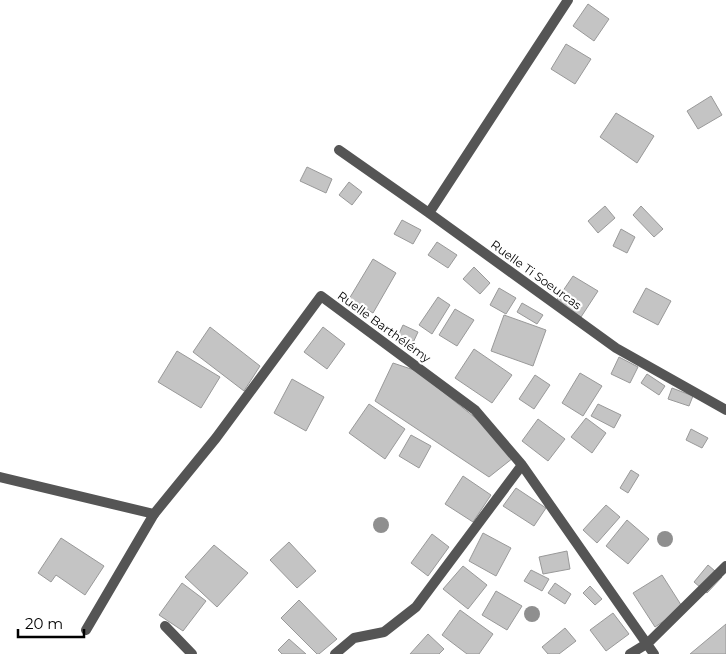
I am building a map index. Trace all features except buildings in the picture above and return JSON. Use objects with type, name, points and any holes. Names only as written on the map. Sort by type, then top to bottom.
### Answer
[{"type":"street","points":[[429,213],[568,0]]},
{"type":"street","name":"Ruelle Ti Soeurcas","points":[[339,150],[616,348],[726,410]]},
{"type":"street","name":"Ruelle Barthélémy","points":[[154,514],[216,438],[320,296],[475,410],[522,466],[654,654]]},
{"type":"street","points":[[335,654],[354,638],[384,632],[416,607],[522,466]]},
{"type":"street","points":[[0,477],[154,514],[86,630]]},
{"type":"street","points":[[630,654],[648,643],[726,566]]},
{"type":"street","points":[[165,626],[192,654]]}]
